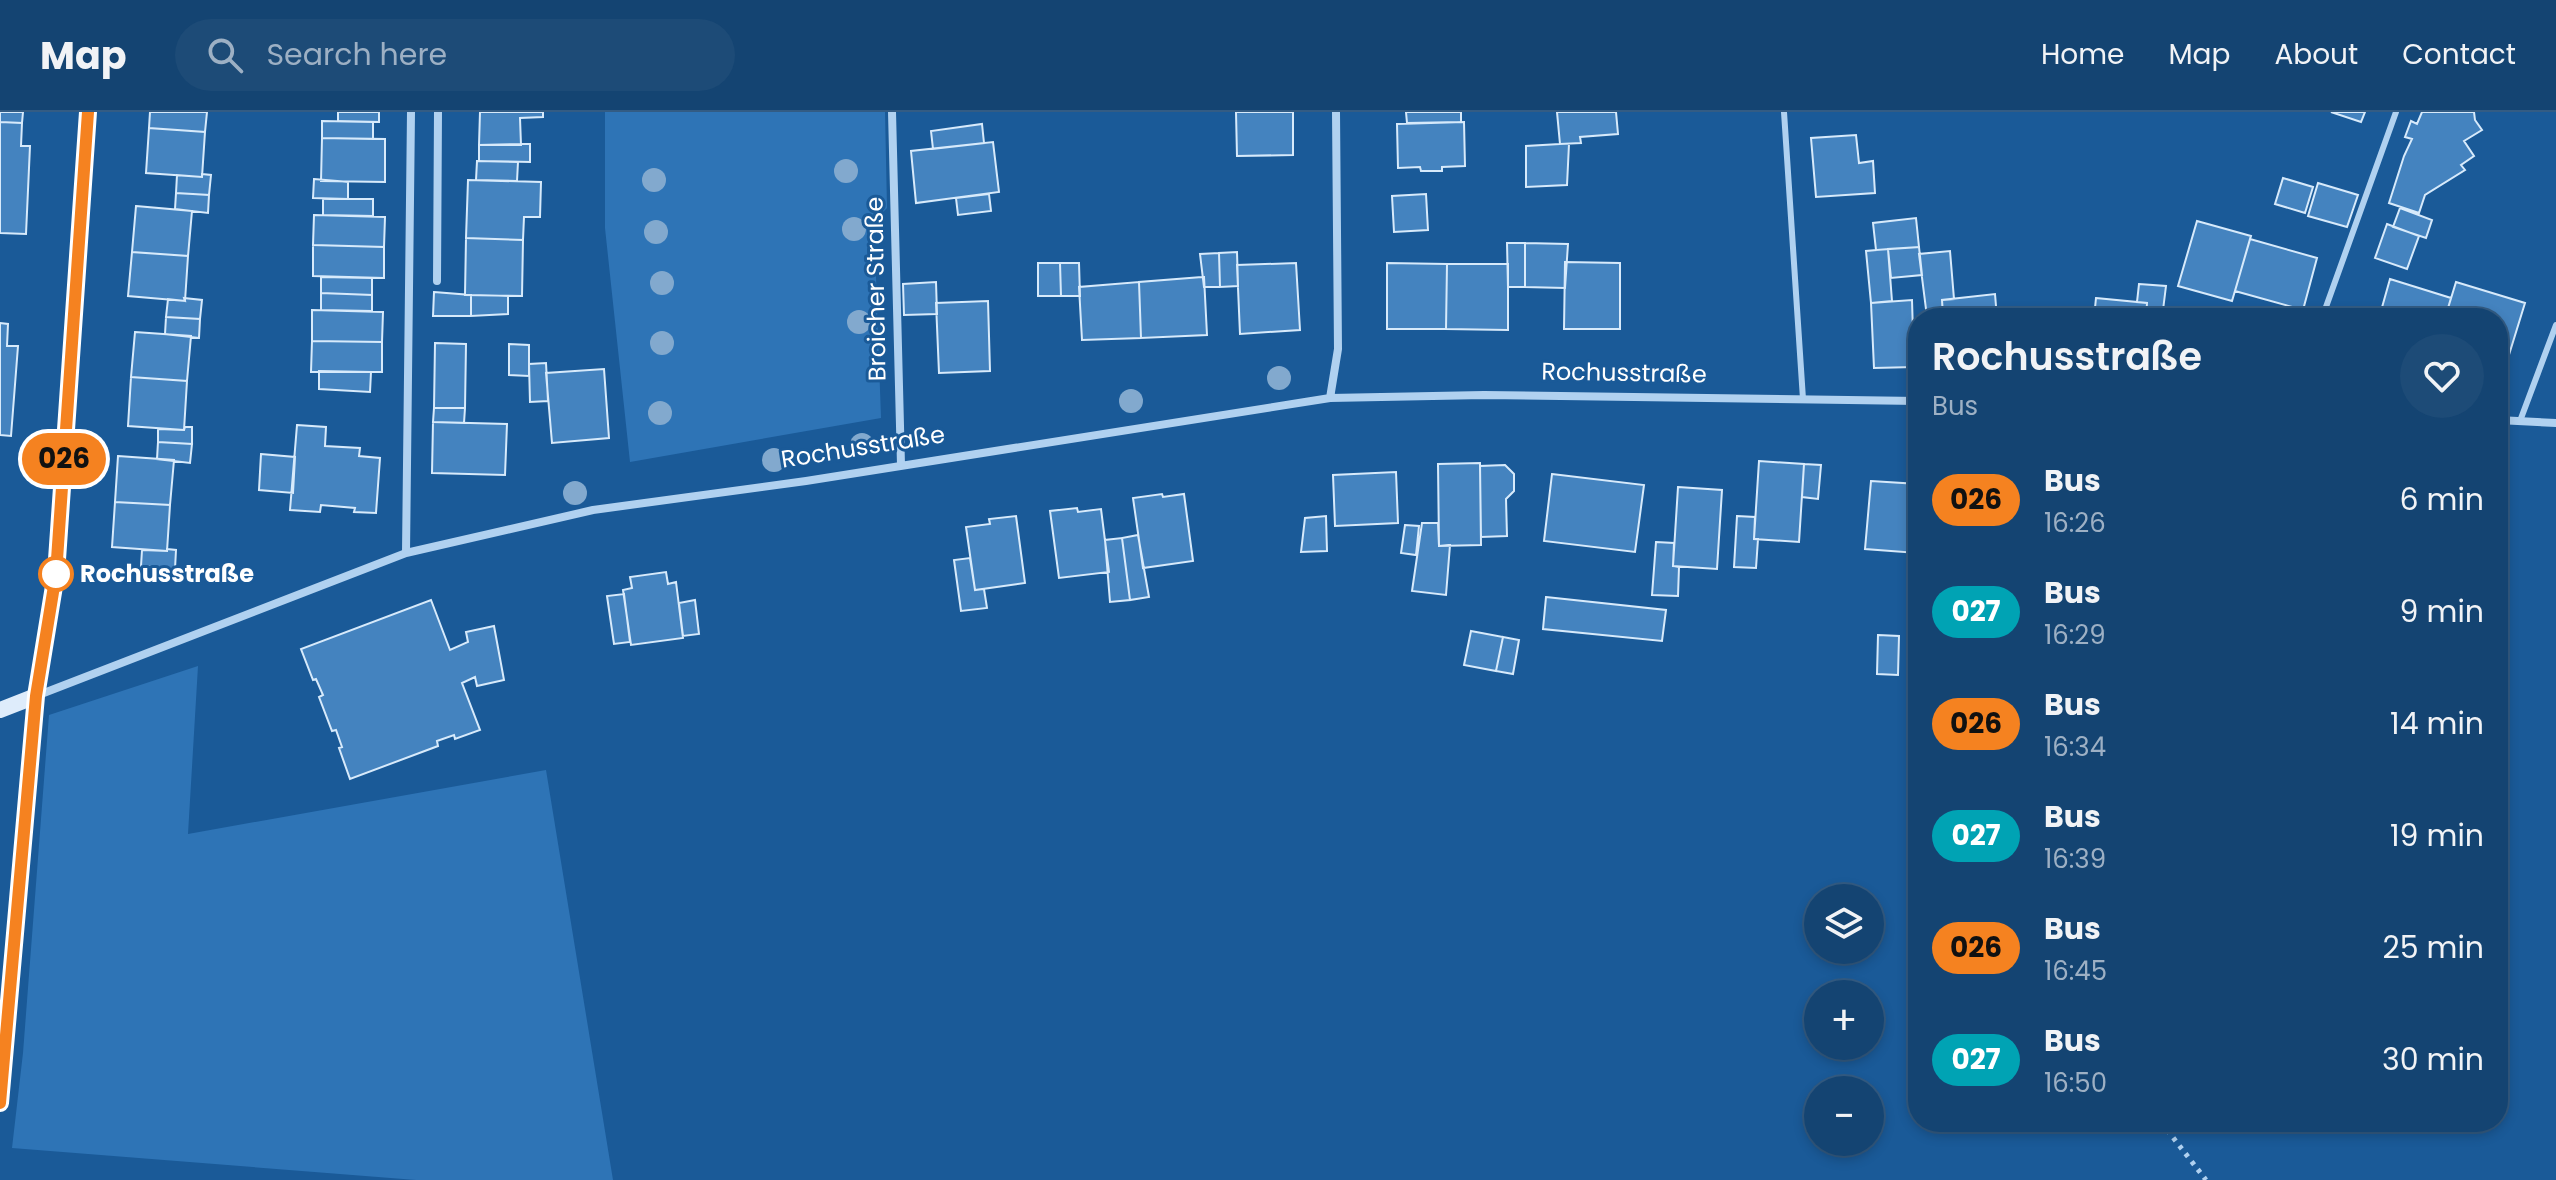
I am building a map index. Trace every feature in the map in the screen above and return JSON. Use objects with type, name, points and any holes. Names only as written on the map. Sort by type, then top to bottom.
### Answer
[{"type":"street","points":[[0,1103],[36,696],[56,574],[88,112]]},
{"type":"street","points":[[406,553],[411,112]]},
{"type":"street","points":[[437,281],[438,112]]},
{"type":"street","name":"Broicher Straße","points":[[892,112],[901,465]]},
{"type":"street","points":[[1330,398],[1338,349],[1336,112]]},
{"type":"street","name":"Rochusstraße","points":[[0,710],[406,553],[593,510],[1330,398],[1484,395],[1908,401]]},
{"type":"street","points":[[2508,420],[2556,423]]},
{"type":"lane","points":[[1784,112],[1803,399]]},
{"type":"lane","points":[[2326,308],[2396,112]]},
{"type":"lane","points":[[2520,421],[2556,325]]},
{"type":"path","points":[[2169,1132],[2206,1180]]},
{"type":"shaded area","points":[[605,112],[885,112],[887,208],[874,221],[881,418],[630,462],[605,228]]},
{"type":"shaded area","points":[[198,666],[188,834],[546,770],[613,1180],[416,1180],[12,1148],[23,1053],[49,715]]},
{"type":"building","points":[[0,112],[23,112],[22,123],[0,122]]},
{"type":"building","points":[[150,112],[207,112],[205,132],[149,128]]},
{"type":"building","points":[[338,112],[379,112],[379,122],[338,121]]},
{"type":"building","points":[[480,112],[543,112],[543,117],[520,118],[521,145],[479,145]]},
{"type":"building","points":[[1236,112],[1293,112],[1293,155],[1237,156]]},
{"type":"building","points":[[1406,112],[1461,112],[1461,122],[1407,123]]},
{"type":"building","points":[[1557,112],[1616,112],[1618,134],[1580,137],[1581,143],[1560,144]]},
{"type":"building","points":[[2331,112],[2365,112],[2361,122]]},
{"type":"building","points":[[2422,112],[2474,112],[2482,130],[2464,141],[2474,156],[2461,165],[2465,170],[2425,195],[2419,213],[2389,203],[2412,139],[2405,137],[2411,121],[2417,124]]},
{"type":"building","points":[[322,121],[373,122],[373,139],[322,138]]},
{"type":"building","points":[[0,122],[22,123],[21,146],[30,146],[26,234],[0,233]]},
{"type":"building","points":[[1464,122],[1465,166],[1442,167],[1442,171],[1421,171],[1420,167],[1398,168],[1397,124]]},
{"type":"building","points":[[982,124],[984,143],[933,149],[931,131]]},
{"type":"building","points":[[149,128],[205,132],[202,177],[146,173]]},
{"type":"building","points":[[1856,135],[1859,163],[1873,161],[1875,193],[1816,197],[1811,138]]},
{"type":"building","points":[[322,138],[385,139],[385,182],[321,181]]},
{"type":"building","points":[[993,142],[999,192],[916,203],[911,151]]},
{"type":"building","points":[[530,144],[530,162],[479,161],[479,145]]},
{"type":"building","points":[[1569,144],[1567,185],[1526,187],[1526,146]]},
{"type":"building","points":[[477,161],[518,162],[517,181],[476,180]]},
{"type":"building","points":[[202,174],[211,175],[209,195],[176,193],[177,175],[202,177]]},
{"type":"building","points":[[2283,178],[2313,187],[2305,213],[2275,204]]},
{"type":"building","points":[[314,179],[348,182],[348,199],[313,198]]},
{"type":"building","points":[[468,180],[541,182],[540,217],[524,217],[523,240],[466,238]]},
{"type":"building","points":[[2318,183],[2358,195],[2347,227],[2308,216]]},
{"type":"building","points":[[176,193],[209,195],[208,213],[175,209]]},
{"type":"building","points":[[989,194],[991,211],[958,215],[956,198]]},
{"type":"building","points":[[1426,194],[1428,230],[1394,232],[1392,196]]},
{"type":"building","points":[[323,199],[373,199],[373,216],[323,215]]},
{"type":"building","points":[[136,206],[192,211],[188,256],[132,252]]},
{"type":"building","points":[[2400,208],[2432,220],[2426,238],[2393,227]]},
{"type":"building","points":[[314,215],[385,217],[384,247],[313,245]]},
{"type":"building","points":[[1916,218],[1919,247],[1876,250],[1873,223]]},
{"type":"building","points":[[2197,221],[2251,236],[2232,301],[2178,286]]},
{"type":"building","points":[[2387,224],[2419,236],[2407,269],[2375,258]]},
{"type":"building","points":[[466,238],[523,240],[522,296],[465,295]]},
{"type":"building","points":[[2250,239],[2317,258],[2304,308],[2235,291]]},
{"type":"building","points":[[1507,243],[1525,243],[1525,287],[1508,287]]},
{"type":"building","points":[[1525,243],[1568,244],[1565,288],[1525,287]]},
{"type":"building","points":[[313,245],[384,247],[384,278],[313,276]]},
{"type":"building","points":[[1919,247],[1922,275],[1891,278],[1888,249]]},
{"type":"building","points":[[1888,249],[1892,301],[1871,303],[1866,251]]},
{"type":"building","points":[[1950,251],[1954,299],[1942,300],[1943,308],[1926,308],[1919,254]]},
{"type":"building","points":[[132,252],[188,256],[185,301],[128,296]]},
{"type":"building","points":[[1237,252],[1238,286],[1220,287],[1219,253]]},
{"type":"building","points":[[1219,253],[1220,287],[1204,287],[1200,254]]},
{"type":"building","points":[[1565,262],[1620,263],[1620,329],[1564,329]]},
{"type":"building","points":[[1038,263],[1060,263],[1061,296],[1038,296]]},
{"type":"building","points":[[1060,263],[1079,263],[1080,296],[1061,296]]},
{"type":"building","points":[[1296,263],[1300,330],[1240,334],[1237,265]]},
{"type":"building","points":[[1387,263],[1447,264],[1446,329],[1387,329]]},
{"type":"building","points":[[1447,264],[1508,264],[1508,330],[1446,329]]},
{"type":"building","points":[[321,277],[372,278],[372,295],[321,293]]},
{"type":"building","points":[[1204,277],[1207,335],[1141,338],[1139,282]]},
{"type":"building","points":[[2390,279],[2451,298],[2448,308],[2382,308]]},
{"type":"building","points":[[936,282],[937,314],[904,315],[903,284]]},
{"type":"building","points":[[1139,282],[1141,338],[1082,340],[1079,287]]},
{"type":"building","points":[[2456,282],[2525,303],[2508,358],[2508,308],[2448,308]]},
{"type":"building","points":[[2139,284],[2166,286],[2163,308],[2147,308],[2147,303],[2137,302]]},
{"type":"building","points":[[434,292],[471,295],[471,316],[433,316]]},
{"type":"building","points":[[321,293],[372,295],[372,311],[321,310]]},
{"type":"building","points":[[1995,294],[1996,308],[1942,308],[1942,300]]},
{"type":"building","points":[[471,295],[508,296],[508,314],[471,316]]},
{"type":"building","points":[[184,298],[202,300],[200,319],[166,317],[168,299],[185,301]]},
{"type":"building","points":[[2096,298],[2147,303],[2147,308],[2095,308]]},
{"type":"building","points":[[1912,300],[1912,308],[1908,308],[1908,367],[1874,368],[1871,303]]},
{"type":"building","points":[[988,301],[990,371],[939,373],[936,303]]},
{"type":"building","points":[[312,310],[383,312],[382,342],[312,341]]},
{"type":"building","points":[[166,317],[200,319],[199,338],[165,334]]},
{"type":"building","points":[[0,323],[8,324],[7,346],[18,346],[11,436],[0,435]]},
{"type":"building","points":[[135,332],[191,336],[187,381],[131,377]]},
{"type":"building","points":[[312,341],[382,342],[382,372],[311,372]]},
{"type":"building","points":[[435,343],[466,344],[465,408],[434,408]]},
{"type":"building","points":[[509,344],[529,345],[529,376],[509,375]]},
{"type":"building","points":[[546,363],[548,401],[530,402],[529,364]]},
{"type":"building","points":[[604,369],[609,438],[552,443],[546,373]]},
{"type":"building","points":[[319,371],[371,372],[370,392],[319,389]]},
{"type":"building","points":[[131,377],[187,381],[184,430],[128,426]]},
{"type":"building","points":[[434,408],[465,408],[464,423],[433,422]]},
{"type":"building","points":[[433,422],[507,424],[505,475],[432,473]]},
{"type":"building","points":[[297,425],[326,427],[325,446],[360,448],[359,456],[380,458],[376,513],[321,505],[320,512],[290,510]]},
{"type":"building","points":[[185,427],[192,427],[192,444],[158,442],[158,429],[184,430]]},
{"type":"building","points":[[158,442],[192,444],[190,463],[157,459]]},
{"type":"building","points":[[261,454],[295,457],[293,493],[259,490]]},
{"type":"building","points":[[118,456],[174,460],[170,505],[115,502]]},
{"type":"building","points":[[1759,461],[1804,464],[1799,542],[1754,539]]},
{"type":"building","points":[[1480,463],[1481,545],[1439,546],[1438,464]]},
{"type":"building","points":[[1804,464],[1821,465],[1818,499],[1802,497]]},
{"type":"building","points":[[1505,465],[1514,474],[1514,491],[1506,499],[1507,536],[1481,537],[1480,466]]},
{"type":"building","points":[[1396,472],[1398,523],[1335,526],[1333,475]]},
{"type":"building","points":[[1552,474],[1644,485],[1635,552],[1544,541]]},
{"type":"building","points":[[1871,481],[1908,483],[1908,552],[1865,549]]},
{"type":"building","points":[[1678,487],[1722,490],[1717,569],[1673,566]]},
{"type":"building","points":[[1162,494],[1163,497],[1184,494],[1193,561],[1143,568],[1133,498]]},
{"type":"building","points":[[115,502],[170,505],[167,551],[112,547]]},
{"type":"building","points":[[1077,508],[1078,512],[1101,509],[1109,572],[1059,578],[1050,511]]},
{"type":"building","points":[[1016,516],[1025,583],[975,590],[966,527],[990,524],[989,519]]},
{"type":"building","points":[[1326,516],[1327,551],[1301,552],[1305,518]]},
{"type":"building","points":[[1737,516],[1755,517],[1754,539],[1758,539],[1756,568],[1734,567]]},
{"type":"building","points":[[1422,523],[1438,523],[1439,546],[1450,545],[1446,595],[1412,591]]},
{"type":"building","points":[[1405,525],[1419,526],[1416,555],[1401,553]]},
{"type":"building","points":[[1138,535],[1149,597],[1130,600],[1122,538]]},
{"type":"building","points":[[1122,538],[1130,600],[1110,602],[1105,540]]},
{"type":"building","points":[[1656,542],[1674,543],[1673,566],[1679,567],[1678,596],[1652,595]]},
{"type":"building","points":[[142,550],[176,550],[175,569],[141,566]]},
{"type":"building","points":[[970,558],[975,590],[984,589],[987,608],[961,611],[954,560]]},
{"type":"building","points":[[666,572],[668,584],[676,582],[683,638],[631,645],[623,590],[632,588],[630,577]]},
{"type":"building","points":[[624,594],[630,642],[614,644],[607,596]]},
{"type":"building","points":[[1546,597],[1666,610],[1662,641],[1543,629]]},
{"type":"building","points":[[431,600],[450,650],[468,642],[466,632],[494,626],[504,680],[477,686],[475,677],[462,683],[480,730],[455,739],[454,735],[437,741],[438,746],[350,779],[336,730],[332,731],[319,697],[323,695],[316,679],[313,680],[301,649]]},
{"type":"building","points":[[695,600],[699,634],[683,636],[679,603]]},
{"type":"building","points":[[1471,631],[1503,637],[1496,671],[1464,665]]},
{"type":"building","points":[[1878,635],[1899,636],[1898,675],[1877,674]]},
{"type":"building","points":[[1503,637],[1519,640],[1513,674],[1496,671]]},
{"type":"bus line","name":"026","points":[[0,1103],[36,696],[56,574],[88,112]]},
{"type":"place","name":"Rochusstraße","points":[[56,574]]}]
